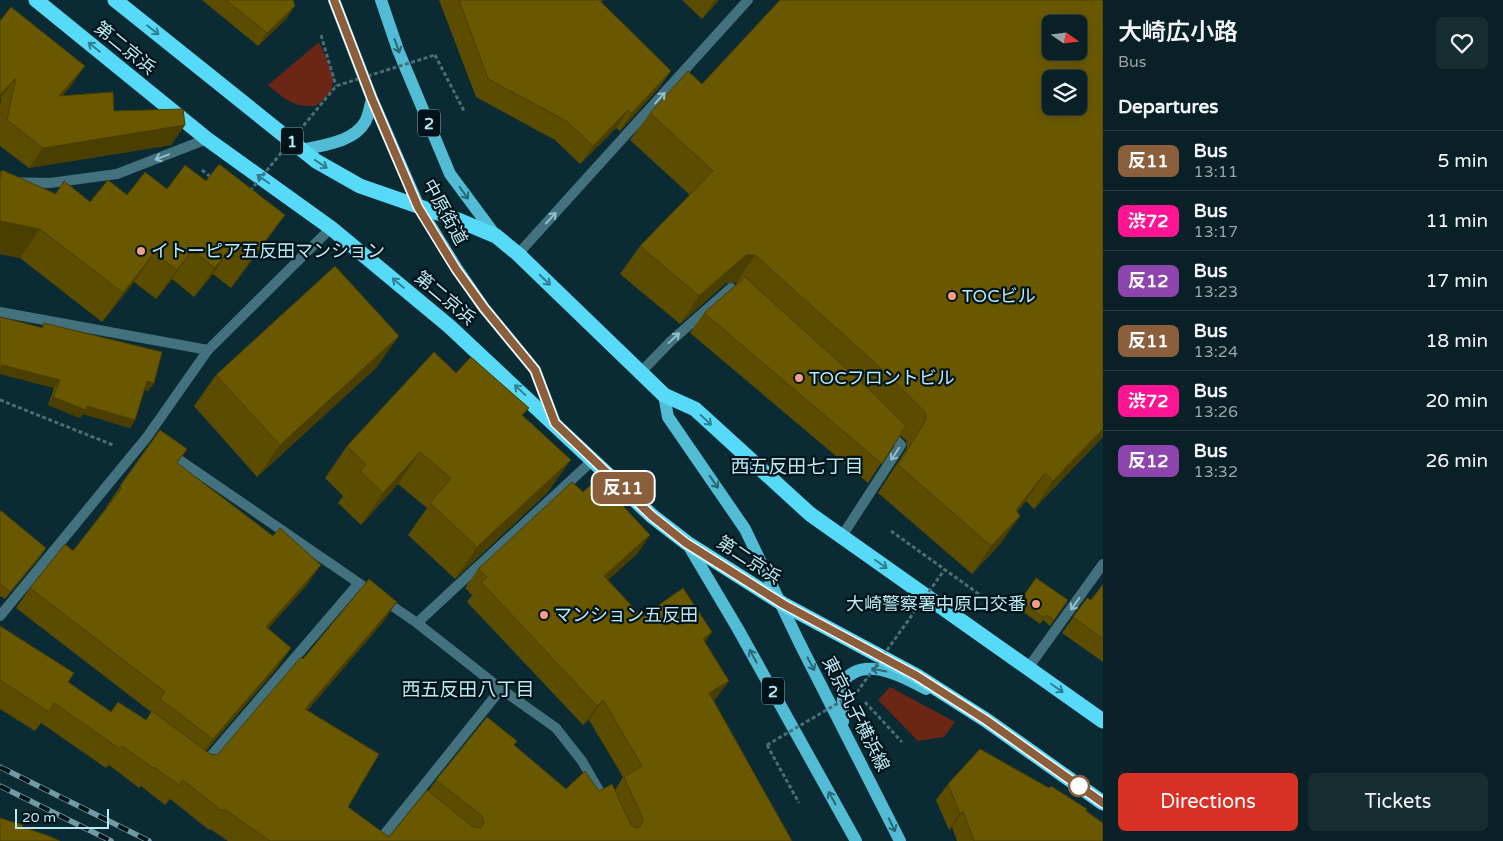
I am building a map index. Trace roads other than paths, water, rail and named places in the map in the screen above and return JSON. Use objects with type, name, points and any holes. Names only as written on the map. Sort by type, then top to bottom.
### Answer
[{"type":"highway","name":"第二京浜","points":[[36,0],[207,139],[331,228],[449,326],[555,423],[652,516],[686,543],[783,604],[917,676],[986,720],[1103,803]]},
{"type":"highway","name":"第二京浜","points":[[115,0],[316,161],[360,186],[458,220],[496,236],[518,254],[664,396],[694,409],[810,514],[1103,721]]},
{"type":"main road","name":"中原街道","points":[[334,0],[372,99],[418,207],[456,269],[484,308],[535,370],[555,423]]},
{"type":"main road","name":"中原街道","points":[[381,0],[398,50],[450,174],[496,236]]},
{"type":"main road","points":[[302,150],[335,143],[353,134],[365,122],[372,99]]},
{"type":"main road","name":"東京丸子横浜線","points":[[664,396],[668,417],[746,530],[783,604],[799,642],[900,841]]},
{"type":"main road","name":"2","points":[[686,543],[743,638],[856,841]]},
{"type":"main road","points":[[843,726],[844,682],[848,674],[864,668],[884,671],[914,682],[986,720]]},
{"type":"street","points":[[518,254],[668,82],[748,0]]},
{"type":"street","points":[[0,182],[50,183],[117,174],[207,139]]},
{"type":"street","points":[[0,615],[132,452],[147,437],[208,350],[331,228]]},
{"type":"street","points":[[640,373],[671,341],[731,288],[753,307]]},
{"type":"street","points":[[0,312],[208,350]]},
{"type":"street","points":[[842,536],[901,445],[881,425]]},
{"type":"street","points":[[147,437],[417,623],[501,689],[556,728],[582,761],[599,789],[611,815]]},
{"type":"street","points":[[417,623],[593,460]]},
{"type":"street","points":[[1028,668],[1103,564]]},
{"type":"street","points":[[193,763],[200,768],[358,584]]},
{"type":"street","points":[[379,841],[416,803],[501,689]]},
{"type":"railway","points":[[0,767],[149,841]]},
{"type":"railway","points":[[0,786],[111,841]]},
{"type":"place","name":"イトーピア五反田マンション","points":[[141,251]]},
{"type":"place","name":"TOCビル","points":[[952,296]]},
{"type":"place","name":"TOCフロントビル","points":[[799,378]]},
{"type":"place","name":"大崎警察署中原口交番","points":[[1036,604]]},
{"type":"place","name":"マンション五反田","points":[[544,615]]},
{"type":"district","name":"西五反田七丁目","points":[[797,466]]},
{"type":"district","name":"西五反田八丁目","points":[[468,689]]}]
